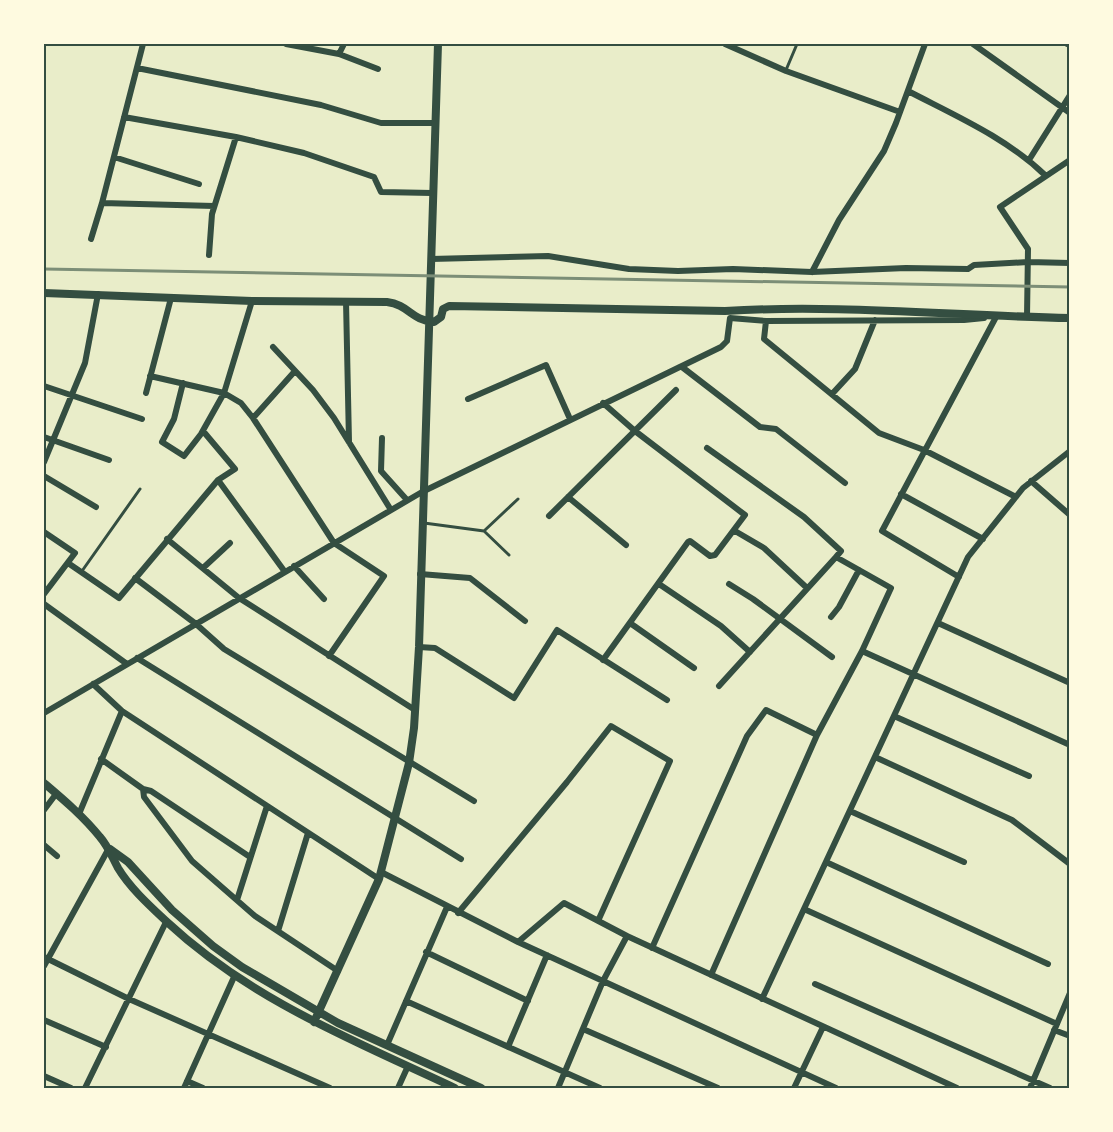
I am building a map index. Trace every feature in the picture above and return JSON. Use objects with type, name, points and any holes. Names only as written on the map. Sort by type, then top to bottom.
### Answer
[{"type":"street","points":[[91,239],[143,44]]},
{"type":"street","points":[[286,44],[339,54],[378,69]]},
{"type":"street","points":[[339,54],[344,44]]},
{"type":"street","points":[[314,1022],[380,875],[408,763],[415,710],[419,647],[422,492],[438,44]]},
{"type":"street","points":[[725,44],[786,71],[900,112]]},
{"type":"street","points":[[812,272],[839,220],[884,150],[925,44]]},
{"type":"street","points":[[973,44],[1070,113]]},
{"type":"street","points":[[137,68],[321,105],[381,123],[435,123]]},
{"type":"street","points":[[908,91],[986,132],[1029,160],[1046,176]]},
{"type":"street","points":[[1029,160],[1070,95]]},
{"type":"street","points":[[124,117],[236,137],[304,153],[374,177],[381,192],[432,193]]},
{"type":"street","points":[[209,255],[212,214],[236,137]]},
{"type":"street","points":[[114,158],[199,184]]},
{"type":"street","points":[[1027,317],[1028,249],[1000,207],[1070,160]]},
{"type":"street","points":[[102,203],[214,206]]},
{"type":"street","points":[[431,259],[549,256],[629,269],[812,272],[906,267],[968,269],[974,265],[1028,262],[1070,263]]},
{"type":"street","points":[[44,292],[252,301],[394,303],[419,319],[429,321],[439,319],[443,309],[449,306],[725,311],[769,308],[881,309],[996,317],[1070,318]]},
{"type":"street","points":[[44,462],[85,363],[98,294]]},
{"type":"street","points":[[146,393],[171,298]]},
{"type":"street","points":[[183,383],[174,419],[162,442],[184,456],[203,431],[224,393],[252,301]]},
{"type":"street","points":[[346,302],[349,442]]},
{"type":"street","points":[[44,713],[407,500],[721,347],[727,341],[730,318],[725,311]]},
{"type":"street","points":[[730,318],[766,321],[964,320],[996,317]]},
{"type":"street","points":[[959,577],[882,531],[996,317]]},
{"type":"street","points":[[832,394],[855,369],[875,320]]},
{"type":"street","points":[[766,321],[764,339],[879,433],[924,450],[1016,497]]},
{"type":"street","points":[[273,347],[313,390],[349,442],[390,510]]},
{"type":"street","points":[[468,399],[546,365],[570,419]]},
{"type":"street","points":[[682,367],[760,427],[776,429],[845,483]]},
{"type":"street","points":[[253,418],[295,371]]},
{"type":"street","points":[[150,376],[224,393],[241,403],[334,543],[384,576],[329,656]]},
{"type":"street","points":[[44,386],[142,419]]},
{"type":"street","points":[[549,516],[675,390]]},
{"type":"street","points":[[603,403],[635,431],[745,515],[715,555],[712,556],[690,541],[603,660]]},
{"type":"street","points":[[68,563],[118,598],[218,480],[235,469],[203,431]]},
{"type":"street","points":[[44,437],[109,460]]},
{"type":"street","points":[[382,438],[381,471],[407,500]]},
{"type":"street","points":[[707,448],[804,516],[841,551],[719,686]]},
{"type":"street","points":[[762,999],[968,557],[1031,481],[1070,451]]},
{"type":"street","points":[[44,476],[96,507]]},
{"type":"street","points":[[218,480],[285,572]]},
{"type":"street","points":[[1031,481],[1070,515]]},
{"type":"street","points":[[901,494],[983,539]]},
{"type":"street","points":[[568,497],[626,545]]},
{"type":"street","points":[[735,531],[764,548],[807,588]]},
{"type":"street","points":[[44,532],[75,553],[44,594]]},
{"type":"street","points":[[167,538],[239,598],[415,710]]},
{"type":"street","points":[[203,568],[230,543]]},
{"type":"street","points":[[711,975],[818,735],[862,651],[891,588],[836,557]]},
{"type":"street","points":[[294,567],[324,599]]},
{"type":"street","points":[[831,617],[859,570]]},
{"type":"street","points":[[420,574],[470,578],[525,621]]},
{"type":"street","points":[[135,578],[196,624],[224,650],[474,801]]},
{"type":"street","points":[[658,584],[721,626],[750,652]]},
{"type":"street","points":[[729,584],[832,657]]},
{"type":"street","points":[[44,604],[127,664]]},
{"type":"street","points":[[630,623],[694,668]]},
{"type":"street","points":[[938,623],[1070,683]]},
{"type":"street","points":[[419,647],[435,648],[514,698],[557,630],[667,700]]},
{"type":"street","points":[[862,651],[1070,745]]},
{"type":"street","points":[[137,658],[461,859]]},
{"type":"street","points":[[93,684],[122,711],[308,833],[380,875],[518,942],[836,1089]]},
{"type":"street","points":[[652,948],[747,736],[766,710],[818,735]]},
{"type":"street","points":[[79,814],[122,711]]},
{"type":"street","points":[[894,716],[1029,777]]},
{"type":"street","points":[[458,913],[611,726],[670,761],[598,921]]},
{"type":"street","points":[[875,757],[1012,820],[1070,864]]},
{"type":"street","points":[[101,759],[143,789],[151,791],[250,857]]},
{"type":"street","points":[[44,783],[79,814],[109,848],[128,862],[172,910],[213,946],[242,967],[319,1012],[481,1089]]},
{"type":"street","points":[[143,789],[144,797],[192,861],[255,916],[338,971]]},
{"type":"street","points":[[44,810],[57,794]]},
{"type":"street","points":[[237,900],[267,806]]},
{"type":"street","points":[[850,811],[964,862]]},
{"type":"street","points":[[278,931],[308,833]]},
{"type":"street","points":[[44,845],[57,856]]},
{"type":"street","points":[[109,848],[118,868],[166,921],[206,956],[234,976],[314,1022],[455,1089],[460,1079]]},
{"type":"street","points":[[44,966],[46,958],[109,848]]},
{"type":"street","points":[[826,862],[1048,964]]},
{"type":"street","points":[[518,942],[564,903],[652,948],[957,1089]]},
{"type":"street","points":[[387,1045],[447,907]]},
{"type":"street","points":[[804,909],[1070,1036]]},
{"type":"street","points":[[85,1089],[166,921]]},
{"type":"street","points":[[558,1089],[603,981],[627,936]]},
{"type":"street","points":[[426,952],[528,1001]]},
{"type":"street","points":[[508,1047],[547,955]]},
{"type":"street","points":[[46,958],[129,999],[330,1089]]},
{"type":"street","points":[[184,1089],[234,976]]},
{"type":"street","points":[[815,984],[1031,1085],[1050,1089]]},
{"type":"street","points":[[1031,1085],[1070,993]]},
{"type":"street","points":[[406,1001],[600,1089]]},
{"type":"street","points":[[44,1020],[106,1047]]},
{"type":"street","points":[[794,1089],[823,1027]]},
{"type":"street","points":[[583,1029],[718,1089]]},
{"type":"street","points":[[398,1089],[408,1066]]},
{"type":"street","points":[[44,1076],[71,1089]]},
{"type":"street","points":[[187,1081],[203,1089]]},
{"type":"lane","points":[[786,71],[797,44]]},
{"type":"lane","points":[[81,572],[140,489]]},
{"type":"lane","points":[[484,531],[518,499]]},
{"type":"lane","points":[[422,523],[484,531],[508,555]]},
{"type":"railway","points":[[44,269],[1070,287]]}]
